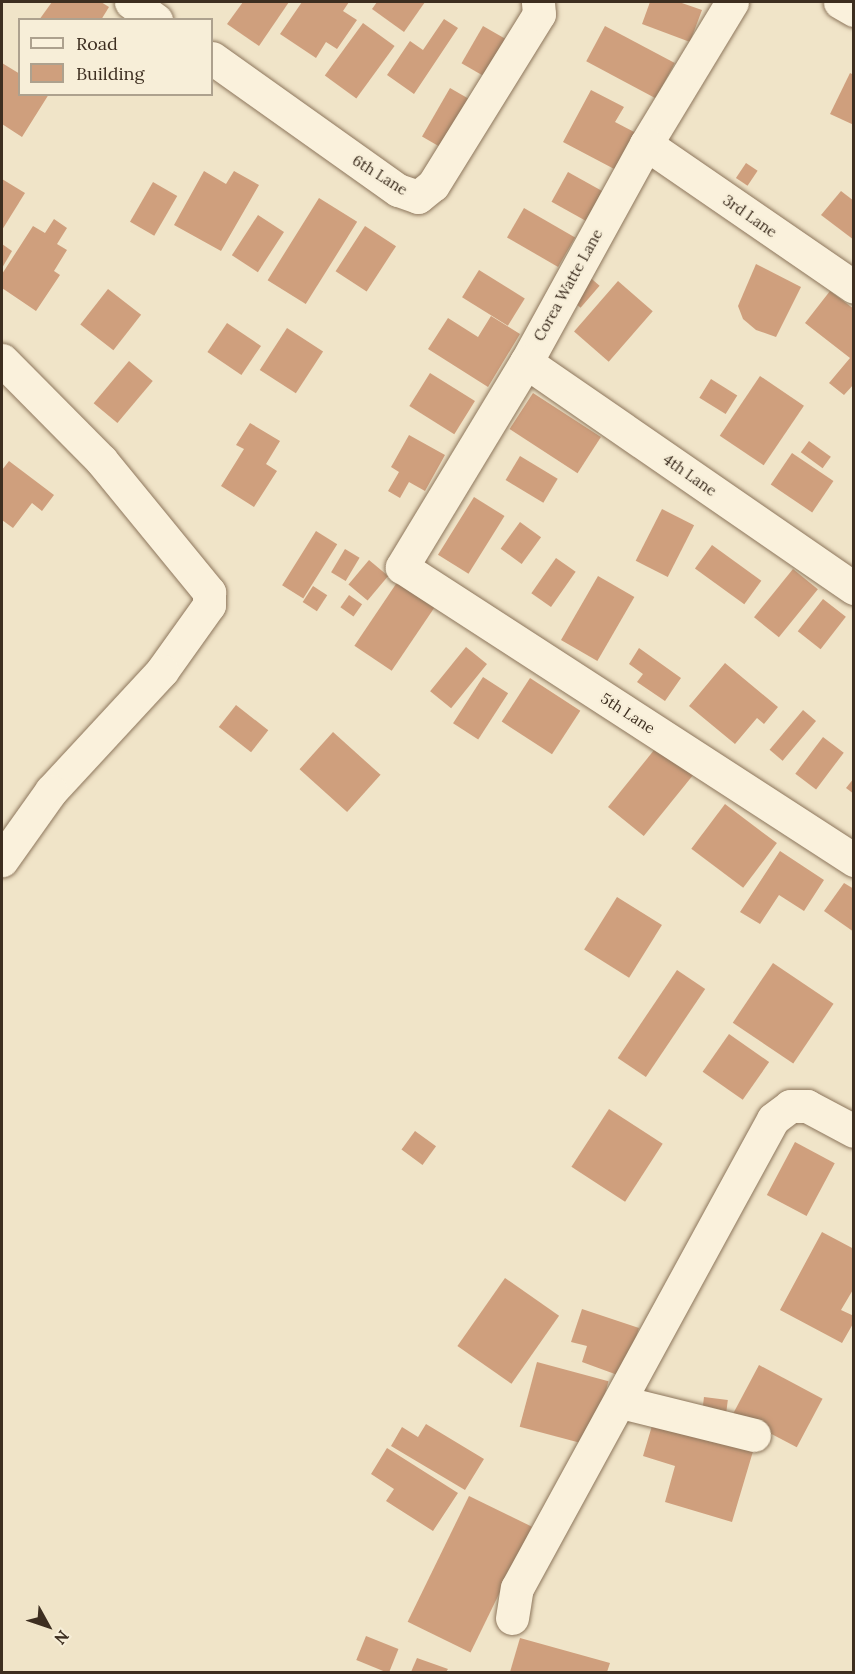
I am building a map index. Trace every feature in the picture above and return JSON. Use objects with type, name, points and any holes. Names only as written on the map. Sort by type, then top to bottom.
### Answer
[{"type":"street","points":[[131,2],[153,18]]},
{"type":"street","name":"6th Lane","points":[[213,59],[398,190],[418,197],[433,185],[539,14],[538,2]]},
{"type":"street","name":"Corea Watte Lane","points":[[402,567],[526,362],[645,144],[732,2]]},
{"type":"street","points":[[840,2],[854,10]]},
{"type":"street","name":"3rd Lane","points":[[645,144],[854,287]]},
{"type":"street","points":[[2,360],[101,460],[209,592],[209,605],[162,671],[51,791],[2,860]]},
{"type":"street","name":"4th Lane","points":[[526,362],[854,588]]},
{"type":"street","name":"5th Lane","points":[[402,567],[854,860]]},
{"type":"street","points":[[512,1618],[517,1588],[621,1402],[773,1119],[790,1106],[807,1106],[854,1131]]},
{"type":"street","points":[[621,1402],[754,1435]]},
{"type":"building","points":[[52,2],[101,2],[109,7],[102,18],[40,18]]},
{"type":"building","points":[[243,2],[289,2],[259,46],[227,24]]},
{"type":"building","points":[[302,2],[349,2],[343,11],[357,20],[337,49],[326,42],[316,58],[280,34]]},
{"type":"building","points":[[377,2],[425,2],[404,32],[372,9]]},
{"type":"building","points":[[650,2],[679,2],[702,10],[690,42],[642,24]]},
{"type":"building","points":[[444,19],[458,28],[414,94],[387,75],[410,41],[423,50]]},
{"type":"building","points":[[363,23],[395,46],[356,99],[325,76]]},
{"type":"building","points":[[483,26],[512,43],[491,80],[462,63]]},
{"type":"building","points":[[605,26],[675,63],[656,98],[586,61]]},
{"type":"building","points":[[2,63],[18,73],[18,96],[48,96],[22,137],[2,124]]},
{"type":"building","points":[[850,73],[854,75],[854,125],[830,114]]},
{"type":"building","points":[[450,88],[476,103],[448,151],[422,136]]},
{"type":"building","points":[[591,90],[624,107],[615,122],[638,134],[618,171],[563,142]]},
{"type":"building","points":[[746,163],[758,171],[748,186],[736,178]]},
{"type":"building","points":[[204,171],[226,184],[234,171],[259,185],[221,251],[174,225]]},
{"type":"building","points":[[568,172],[602,191],[586,221],[552,202]]},
{"type":"building","points":[[2,179],[25,193],[2,230]]},
{"type":"building","points":[[153,182],[177,196],[154,236],[130,222]]},
{"type":"building","points":[[841,191],[854,201],[854,240],[821,215]]},
{"type":"building","points":[[319,198],[357,222],[306,304],[268,280]]},
{"type":"building","points":[[524,208],[575,237],[558,267],[507,237]]},
{"type":"building","points":[[258,215],[284,232],[258,272],[232,255]]},
{"type":"building","points":[[54,219],[67,228],[57,244],[67,250],[54,271],[60,275],[36,311],[2,288],[2,274],[33,226],[45,233]]},
{"type":"building","points":[[365,226],[396,246],[367,291],[336,271]]},
{"type":"building","points":[[2,244],[12,251],[2,268]]},
{"type":"building","points":[[756,264],[801,287],[776,337],[756,330],[743,319],[738,306]]},
{"type":"building","points":[[479,270],[525,299],[508,326],[462,297]]},
{"type":"building","points":[[586,274],[600,286],[581,308],[567,296]]},
{"type":"building","points":[[618,281],[653,311],[609,362],[574,332]]},
{"type":"building","points":[[108,289],[141,315],[113,350],[80,324]]},
{"type":"building","points":[[830,291],[854,309],[854,384],[844,395],[829,383],[850,358],[805,323]]},
{"type":"building","points":[[491,316],[520,334],[488,387],[428,349],[448,318],[478,337]]},
{"type":"building","points":[[227,323],[261,346],[241,375],[207,352]]},
{"type":"building","points":[[287,328],[323,351],[296,393],[260,370]]},
{"type":"building","points":[[129,361],[153,381],[117,423],[94,403]]},
{"type":"building","points":[[430,373],[475,401],[454,434],[409,406]]},
{"type":"building","points":[[760,376],[804,406],[764,465],[720,436]]},
{"type":"building","points":[[711,379],[737,395],[726,414],[699,398]]},
{"type":"building","points":[[533,393],[601,437],[578,473],[510,429]]},
{"type":"building","points":[[250,423],[280,441],[266,464],[277,471],[254,507],[221,486],[244,449],[236,445]]},
{"type":"building","points":[[409,435],[445,455],[425,491],[409,482],[400,498],[388,491],[399,472],[391,467]]},
{"type":"building","points":[[809,441],[831,457],[823,468],[801,452]]},
{"type":"building","points":[[792,453],[833,481],[812,512],[771,485]]},
{"type":"building","points":[[520,456],[558,479],[543,503],[506,480]]},
{"type":"building","points":[[9,461],[54,495],[42,511],[32,503],[13,528],[2,520],[2,470]]},
{"type":"building","points":[[474,497],[505,516],[468,574],[438,555]]},
{"type":"building","points":[[662,509],[694,525],[668,577],[636,561]]},
{"type":"building","points":[[520,522],[541,537],[522,564],[501,549]]},
{"type":"building","points":[[316,531],[337,544],[303,599],[282,585]]},
{"type":"building","points":[[712,545],[761,581],[744,604],[695,568]]},
{"type":"building","points":[[345,549],[360,558],[346,581],[331,572]]},
{"type":"building","points":[[556,558],[576,572],[551,607],[531,593]]},
{"type":"building","points":[[369,560],[388,576],[368,601],[348,585]]},
{"type":"building","points":[[793,569],[818,589],[779,637],[754,617]]},
{"type":"building","points":[[598,576],[634,597],[597,661],[561,640]]},
{"type":"building","points":[[398,581],[435,606],[392,671],[354,646]]},
{"type":"building","points":[[313,586],[327,595],[317,611],[303,602]]},
{"type":"building","points":[[349,595],[362,604],[354,616],[340,607]]},
{"type":"building","points":[[823,599],[846,617],[821,649],[798,631]]},
{"type":"building","points":[[466,647],[487,664],[451,708],[430,691]]},
{"type":"building","points":[[639,648],[681,678],[665,701],[637,682],[643,674],[629,664]]},
{"type":"building","points":[[725,663],[778,707],[764,724],[757,718],[735,744],[689,706]]},
{"type":"building","points":[[483,677],[508,693],[478,739],[453,723]]},
{"type":"building","points":[[530,678],[580,711],[552,754],[502,722]]},
{"type":"building","points":[[236,705],[268,730],[251,752],[219,727]]},
{"type":"building","points":[[803,710],[816,721],[783,761],[770,750]]},
{"type":"building","points":[[333,732],[381,775],[347,812],[300,769]]},
{"type":"building","points":[[823,737],[844,753],[816,789],[795,774]]},
{"type":"building","points":[[659,744],[695,773],[644,836],[608,807]]},
{"type":"building","points":[[854,778],[854,794],[846,788]]},
{"type":"building","points":[[725,804],[777,843],[743,888],[691,849]]},
{"type":"building","points":[[780,851],[824,880],[804,911],[779,895],[760,924],[740,912]]},
{"type":"building","points":[[844,883],[854,889],[854,932],[824,911]]},
{"type":"building","points":[[617,897],[662,925],[629,978],[584,950]]},
{"type":"building","points":[[773,963],[834,1004],[793,1064],[733,1023]]},
{"type":"building","points":[[677,970],[705,989],[646,1077],[618,1058]]},
{"type":"building","points":[[729,1034],[769,1062],[743,1100],[703,1072]]},
{"type":"building","points":[[609,1109],[663,1144],[625,1202],[571,1167]]},
{"type":"building","points":[[415,1131],[436,1146],[423,1165],[401,1150]]},
{"type":"building","points":[[795,1142],[835,1163],[807,1216],[767,1195]]},
{"type":"building","points":[[822,1232],[854,1249],[854,1288],[841,1310],[854,1316],[854,1322],[842,1343],[780,1310]]},
{"type":"building","points":[[505,1278],[559,1316],[511,1384],[457,1346]]},
{"type":"building","points":[[582,1309],[639,1328],[623,1377],[582,1362],[587,1346],[571,1342]]},
{"type":"building","points":[[537,1362],[608,1381],[591,1446],[520,1427]]},
{"type":"building","points":[[759,1365],[823,1399],[797,1447],[733,1414]]},
{"type":"building","points":[[704,1397],[728,1400],[726,1413],[702,1410]]},
{"type":"building","points":[[654,1419],[754,1448],[732,1522],[665,1502],[675,1466],[643,1456]]},
{"type":"building","points":[[426,1424],[484,1459],[465,1490],[391,1446],[402,1427],[418,1437]]},
{"type":"building","points":[[387,1448],[458,1493],[433,1531],[386,1501],[394,1489],[371,1474]]},
{"type":"building","points":[[469,1496],[532,1527],[471,1653],[408,1622]]},
{"type":"building","points":[[366,1636],[398,1649],[389,1672],[356,1660]]},
{"type":"building","points":[[520,1638],[610,1663],[607,1672],[510,1672]]},
{"type":"building","points":[[417,1658],[448,1669],[446,1672],[411,1672]]}]
